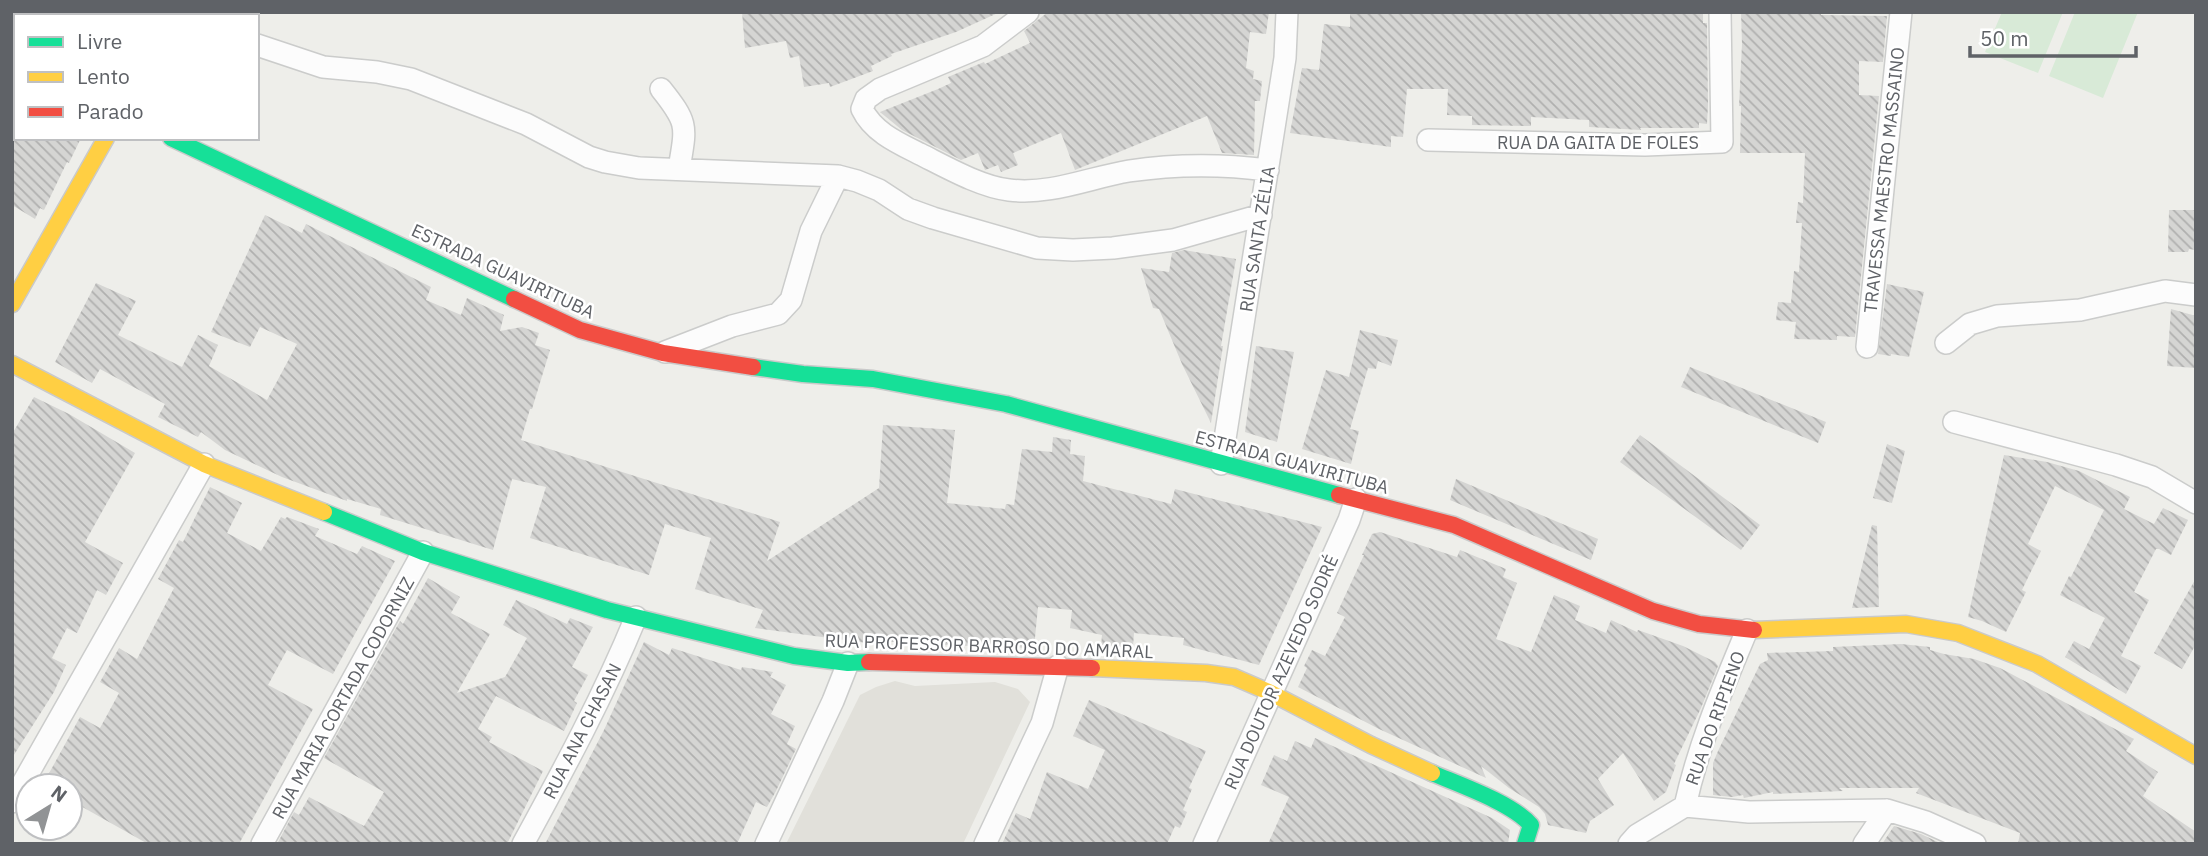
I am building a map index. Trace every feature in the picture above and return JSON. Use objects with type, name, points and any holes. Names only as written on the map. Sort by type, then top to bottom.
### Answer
[{"type":"street","points":[[1028,12],[983,46],[880,89],[866,99],[862,109],[873,125],[893,140],[974,180],[1007,190],[1040,191],[1076,185],[1127,171],[1171,166],[1212,164],[1268,170]]},
{"type":"street","name":"RUA SANTA ZÉLIA","points":[[1221,464],[1285,58],[1287,12]]},
{"type":"street","name":"RUA DA GAITA DE FOLES","points":[[1428,140],[1645,145],[1722,142],[1720,12]]},
{"type":"street","name":"TRAVESSA MAESTRO MASSAINO","points":[[1867,347],[1900,12]]},
{"type":"street","points":[[259,46],[323,67],[377,72],[411,79],[526,124],[589,157],[605,162],[639,168],[838,176],[879,190],[920,214],[1037,248],[1113,248],[1173,240],[1261,215]]},
{"type":"street","points":[[661,89],[683,119],[685,136],[679,169]]},
{"type":"street","points":[[12,304],[105,140]]},
{"type":"street","name":"ESTRADA GUAVIRITUBA","points":[[175,140],[580,330],[663,353],[803,374],[873,379],[1006,404],[1454,525],[1653,611],[1699,624],[1747,630],[1906,624],[1958,633],[2037,664],[2196,756]]},
{"type":"street","points":[[663,353],[732,326],[778,314],[786,309],[792,300],[811,231],[838,176]]},
{"type":"street","points":[[1946,343],[1970,324],[1997,316],[2080,310],[2165,291],[2196,295]]},
{"type":"street","name":"RUA PROFESSOR BARROSO DO AMARAL","points":[[12,364],[204,464],[423,552],[607,610],[794,656],[848,663],[886,661],[1058,666],[1206,673],[1234,677],[1271,693],[1371,745],[1500,803],[1526,818],[1531,825],[1525,844]]},
{"type":"street","points":[[1954,422],[2152,477],[2196,503]]},
{"type":"street","points":[[12,803],[204,464]]},
{"type":"street","name":"RUA DOUTOR AZEVEDO SODRÉ","points":[[1204,844],[1356,499]]},
{"type":"street","name":"RUA MARIA CORTADA CODORNIZ","points":[[262,844],[423,552]]},
{"type":"street","name":"RUA ANA CHASAN","points":[[523,844],[578,745],[613,674],[636,617]]},
{"type":"street","name":"RUA DO RIPIENO","points":[[1685,806],[1699,751],[1747,630]]},
{"type":"street","points":[[766,844],[848,663]]},
{"type":"street","points":[[985,844],[1042,723],[1058,666]]},
{"type":"street","points":[[1629,844],[1637,835],[1685,806],[1749,812],[1886,810],[1926,821],[1975,844]]},
{"type":"street","points":[[1864,844],[1886,810]]},
{"type":"shaded area","points":[[895,681],[915,686],[995,682],[1018,689],[1030,702],[963,844],[786,844],[860,695]]},
{"type":"green space","points":[[2002,12],[2063,12],[2038,73],[1985,52]]},
{"type":"green space","points":[[2075,12],[2138,12],[2103,98],[2049,76]]},
{"type":"building","points":[[742,12],[1000,12],[956,32],[891,54],[892,56],[871,66],[873,71],[830,87],[829,83],[804,87],[799,56],[790,58],[786,41],[745,48]]},
{"type":"building","points":[[1048,12],[1269,12],[1266,34],[1250,32],[1246,68],[1254,71],[1253,79],[1262,81],[1260,101],[1255,101],[1254,155],[1222,153],[1207,116],[1075,170],[1061,133],[1013,153],[1018,165],[1001,172],[998,165],[985,170],[978,153],[961,160],[902,130],[880,112],[951,83],[948,77],[984,62],[985,64],[1030,43],[1024,31]]},
{"type":"building","points":[[1350,12],[1703,12],[1703,23],[1707,23],[1707,124],[1699,123],[1699,128],[1640,128],[1641,130],[1589,127],[1589,120],[1531,117],[1531,126],[1472,125],[1472,116],[1447,115],[1448,89],[1407,89],[1403,137],[1391,136],[1391,147],[1290,133],[1302,68],[1319,70],[1324,24],[1350,27]]},
{"type":"building","points":[[1741,12],[1821,12],[1821,15],[1887,16],[1883,62],[1859,61],[1859,95],[1879,96],[1855,337],[1837,336],[1837,340],[1794,339],[1796,322],[1776,320],[1778,302],[1791,303],[1794,271],[1799,272],[1802,223],[1796,223],[1798,202],[1803,203],[1805,153],[1740,153]]},
{"type":"building","points":[[12,138],[80,140],[44,210],[40,208],[35,219],[12,205]]},
{"type":"building","points":[[2169,210],[2196,210],[2196,250],[2168,252]]},
{"type":"building","points":[[265,215],[302,233],[306,224],[431,287],[426,300],[461,315],[467,298],[504,315],[500,331],[522,327],[539,333],[535,345],[550,350],[521,440],[780,522],[767,561],[879,488],[883,425],[955,430],[947,503],[1005,509],[1006,504],[1014,505],[1022,449],[1052,452],[1053,437],[1071,440],[1070,454],[1085,456],[1083,481],[1171,504],[1175,489],[1322,527],[1259,665],[1183,645],[1184,638],[1134,633],[1133,647],[1101,646],[1102,635],[1070,628],[1072,610],[1038,607],[1034,648],[912,644],[867,639],[867,643],[755,628],[763,610],[695,589],[711,538],[665,524],[649,575],[530,538],[546,487],[512,479],[493,550],[380,515],[381,509],[347,501],[282,477],[225,450],[201,432],[198,437],[158,417],[165,404],[100,369],[92,383],[55,362],[96,283],[136,301],[118,335],[182,367],[198,335],[218,345],[209,366],[267,400],[297,344],[260,327],[250,347],[211,332]]},
{"type":"building","points":[[1184,250],[1236,259],[1211,423],[1159,309],[1153,308],[1141,268],[1169,272],[1172,253]]},
{"type":"building","points":[[1887,284],[1924,292],[1909,357],[1878,354]]},
{"type":"building","points":[[2171,309],[2196,316],[2196,368],[2167,366]]},
{"type":"building","points":[[1360,330],[1398,340],[1391,366],[1378,361],[1376,369],[1368,368],[1350,429],[1359,431],[1351,464],[1302,449],[1326,370],[1349,377]]},
{"type":"building","points":[[1256,346],[1294,352],[1277,442],[1245,432]]},
{"type":"building","points":[[1690,367],[1826,422],[1818,443],[1681,387]]},
{"type":"building","points":[[34,397],[69,414],[135,453],[85,542],[123,563],[106,595],[97,590],[77,633],[67,628],[52,658],[66,665],[54,692],[12,758],[12,434]]},
{"type":"building","points":[[1640,435],[1760,525],[1741,550],[1620,462]]},
{"type":"building","points":[[1887,444],[1905,451],[1892,503],[1873,498]]},
{"type":"building","points":[[2004,455],[2047,462],[2079,471],[2130,497],[2124,509],[2154,524],[2163,508],[2188,520],[2171,555],[2156,549],[2134,592],[2149,600],[2121,656],[2141,666],[2126,694],[2065,657],[2074,641],[2089,649],[2105,618],[2060,595],[2104,510],[2055,486],[2028,544],[2041,551],[2022,590],[2026,592],[2006,632],[1968,617]]},
{"type":"building","points":[[1456,479],[1598,539],[1591,560],[1450,500]]},
{"type":"building","points":[[210,487],[242,503],[227,533],[261,551],[281,517],[287,517],[319,529],[315,536],[357,554],[362,546],[395,561],[333,674],[287,650],[268,685],[313,709],[239,844],[148,844],[84,808],[84,772],[50,772],[80,717],[100,728],[119,693],[100,682],[119,648],[137,659],[174,588],[158,579],[179,540],[183,542]]},
{"type":"building","points":[[1872,525],[1877,526],[1879,607],[1852,608]]},
{"type":"building","points":[[1380,532],[1457,557],[1460,550],[1506,569],[1503,577],[1517,583],[1496,639],[1531,652],[1554,595],[1580,606],[1575,620],[1606,633],[1611,620],[1637,632],[1638,630],[1683,646],[1715,662],[1718,666],[1674,764],[1676,765],[1666,792],[1654,801],[1623,753],[1598,779],[1614,805],[1590,821],[1586,833],[1548,825],[1545,814],[1539,807],[1481,766],[1486,778],[1379,729],[1298,687],[1312,650],[1325,656],[1345,617],[1337,613],[1362,555],[1372,534]]},
{"type":"building","points":[[428,578],[460,597],[451,613],[490,634],[457,693],[505,677],[527,638],[503,625],[516,600],[567,624],[570,618],[593,627],[572,667],[588,675],[574,701],[577,703],[564,731],[496,696],[478,729],[492,737],[489,742],[543,771],[507,844],[277,844],[294,812],[299,815],[309,797],[364,826],[384,792],[324,758],[400,621],[403,624]]},
{"type":"building","points":[[2196,578],[2196,644],[2182,669],[2154,653]]},
{"type":"building","points":[[644,642],[669,655],[672,648],[741,670],[742,667],[773,672],[770,677],[786,685],[771,714],[795,726],[787,744],[796,749],[776,791],[767,807],[756,802],[737,844],[545,844],[604,730]]},
{"type":"building","points":[[1901,644],[1930,647],[1930,650],[1974,659],[2000,668],[2134,739],[2126,751],[2158,772],[2143,796],[2196,832],[2196,844],[2018,844],[2020,833],[1916,793],[1919,788],[1839,788],[1843,791],[1773,792],[1744,798],[1743,795],[1713,795],[1713,763],[1760,664],[1768,660],[1767,653],[1833,651],[1833,647]]},
{"type":"building","points":[[1089,700],[1206,751],[1189,788],[1192,789],[1183,810],[1187,812],[1180,828],[1175,826],[1167,844],[1002,844],[1016,813],[1030,819],[1047,772],[1088,789],[1105,750],[1073,736]]},
{"type":"building","points":[[1315,738],[1492,818],[1510,830],[1508,844],[1268,844],[1289,797],[1261,785],[1274,755],[1287,761],[1295,741],[1311,748]]},
{"type":"building","points":[[1894,826],[1921,834],[1942,844],[1882,844]]},
{"type":"traffic: fast","points":[[175,140],[514,299]]},
{"type":"traffic: fast","points":[[753,367],[873,379],[1006,404],[1339,495]]},
{"type":"traffic: fast","points":[[324,512],[423,552],[607,610],[794,656],[848,663],[869,662]]},
{"type":"traffic: fast","points":[[1432,773],[1485,795],[1522,817],[1531,825],[1525,844]]},
{"type":"traffic: slow","points":[[12,304],[105,140]]},
{"type":"traffic: slow","points":[[12,364],[204,464],[324,512]]},
{"type":"traffic: slow","points":[[1754,630],[1906,624],[1958,633],[2037,664],[2196,756]]},
{"type":"traffic: slow","points":[[1092,668],[1206,673],[1234,677],[1432,773]]},
{"type":"traffic: jam","points":[[514,299],[580,330],[663,353],[753,367]]},
{"type":"traffic: jam","points":[[1339,495],[1454,525],[1653,611],[1699,624],[1754,630]]},
{"type":"traffic: jam","points":[[869,662],[1092,668]]}]
